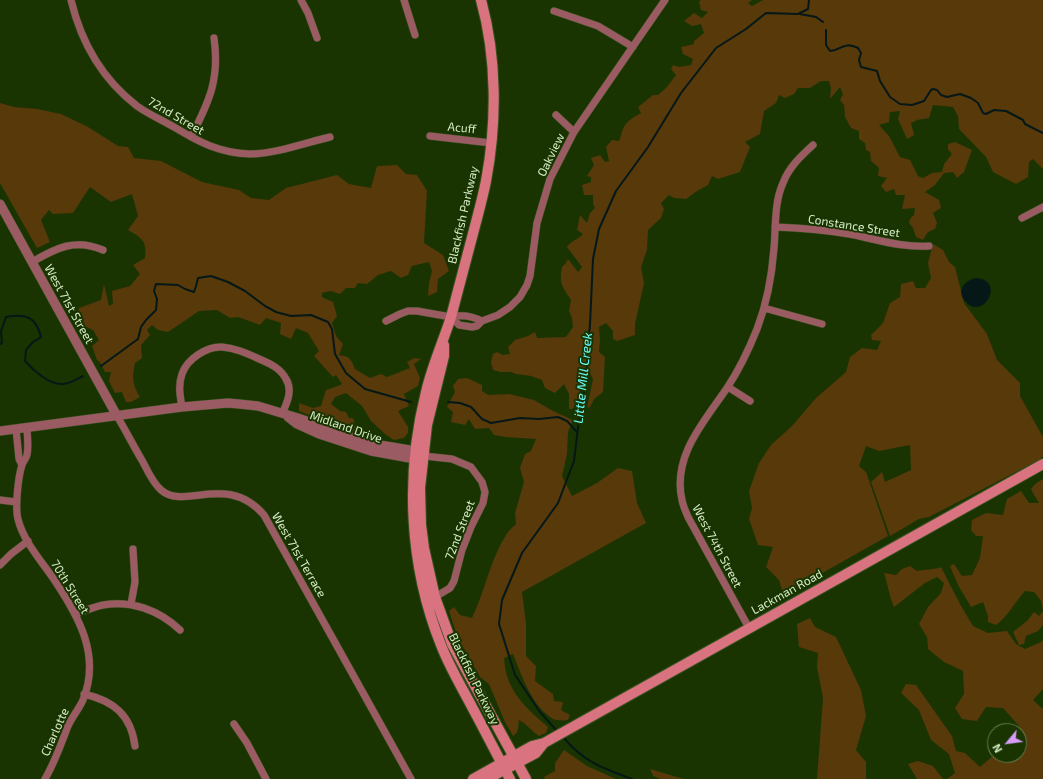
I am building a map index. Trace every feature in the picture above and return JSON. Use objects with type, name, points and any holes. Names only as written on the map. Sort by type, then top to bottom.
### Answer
[{"type":"main road","name":"Blackfish Parkway","points":[[481,0],[487,22],[491,50],[493,109],[486,182],[444,339],[444,356],[418,455],[413,484],[414,530],[417,555],[436,632],[450,667],[503,766]]},
{"type":"main road","name":"Blackfish Parkway","points":[[418,455],[421,525],[424,548],[435,597],[452,644],[515,760]]},
{"type":"main road","name":"Lackman Road","points":[[473,779],[515,760],[536,753],[544,743],[586,719],[1043,464]]},
{"type":"main road","points":[[515,760],[526,779]]},
{"type":"main road","name":"Lackman Road","points":[[487,779],[503,766]]},
{"type":"main road","points":[[503,766],[510,779]]},
{"type":"street","name":"72nd Street","points":[[72,0],[82,33],[90,52],[112,82],[138,107],[191,137],[216,149],[251,154],[280,150],[330,137]]},
{"type":"street","points":[[302,0],[317,38]]},
{"type":"street","points":[[404,0],[408,8],[415,35]]},
{"type":"street","name":"Oakview","points":[[386,321],[394,316],[408,311],[428,312],[451,317],[460,314],[474,317],[482,321],[498,315],[510,307],[520,297],[530,276],[538,222],[550,179],[574,132],[665,0]]},
{"type":"street","points":[[554,11],[598,26],[633,47]]},
{"type":"street","points":[[191,137],[206,108],[213,83],[216,63],[214,38]]},
{"type":"street","points":[[556,115],[574,132]]},
{"type":"street","name":"Acuff","points":[[430,136],[491,142]]},
{"type":"street","name":"West 74th Street","points":[[749,628],[688,517],[682,501],[680,484],[681,472],[689,446],[696,432],[728,387],[751,342],[764,308],[772,267],[778,195],[783,181],[791,168],[800,156],[813,145]]},
{"type":"street","name":"West 71st Street","points":[[0,204],[117,416]]},
{"type":"street","points":[[1022,218],[1043,207]]},
{"type":"street","name":"Constance Street","points":[[775,227],[810,229],[851,234],[898,245],[929,246]]},
{"type":"street","points":[[32,262],[65,245],[80,244],[103,250]]},
{"type":"street","points":[[764,308],[822,324]]},
{"type":"street","points":[[182,407],[180,388],[182,373],[185,368],[201,352],[222,346],[238,350],[273,366],[280,371],[286,379],[289,390],[289,397],[282,414]]},
{"type":"street","points":[[728,387],[750,401]]},
{"type":"street","name":"Midland Drive","points":[[0,431],[182,407],[228,403],[258,406],[298,418],[368,443],[418,455]]},
{"type":"street","name":"West 71st Terrace","points":[[117,416],[154,481],[162,491],[171,496],[179,497],[215,493],[235,495],[252,503],[264,515],[411,779]]},
{"type":"street","name":"70th Street","points":[[27,427],[27,454],[22,465],[16,502],[18,520],[28,541],[76,614],[86,639],[88,679],[84,694]]},
{"type":"street","name":"70th Street","points":[[16,429],[19,459],[22,465]]},
{"type":"street","name":"72nd Street","points":[[418,455],[452,459],[466,464],[479,476],[485,492],[483,503],[462,550],[454,581],[450,588],[435,597]]},
{"type":"street","points":[[0,500],[16,502]]},
{"type":"street","points":[[0,565],[28,541]]},
{"type":"street","points":[[132,604],[135,582],[133,549]]},
{"type":"street","points":[[76,614],[103,605],[123,603],[132,604],[142,606],[166,617],[180,630]]},
{"type":"street","points":[[84,694],[103,700],[116,708],[130,727],[135,746]]},
{"type":"street","name":"Charlotte","points":[[45,779],[60,751],[69,725],[83,699],[84,694]]},
{"type":"street","points":[[234,724],[247,743],[266,779]]},
{"type":"shaded area","points":[[701,0],[752,0],[748,3],[752,6],[763,0],[1043,0],[1043,169],[1033,159],[1029,162],[1028,177],[1016,184],[993,172],[986,157],[959,129],[958,116],[953,107],[933,105],[929,118],[917,120],[911,123],[914,135],[907,139],[898,119],[900,111],[890,112],[889,122],[879,125],[889,136],[900,157],[910,160],[918,176],[923,178],[932,173],[942,172],[944,164],[952,154],[948,149],[948,144],[955,142],[972,150],[964,172],[957,178],[953,172],[944,173],[935,185],[925,192],[939,200],[941,208],[933,213],[937,223],[935,229],[928,232],[923,240],[916,237],[913,228],[909,223],[910,219],[914,215],[915,208],[902,209],[905,195],[896,195],[894,189],[886,192],[881,186],[887,178],[878,176],[879,168],[871,161],[870,152],[866,150],[865,143],[859,139],[859,131],[851,128],[845,117],[844,105],[840,100],[843,94],[840,87],[830,99],[831,88],[829,81],[821,81],[810,88],[798,88],[794,94],[785,98],[779,95],[776,103],[764,111],[760,134],[745,142],[750,147],[740,172],[718,179],[712,176],[708,185],[686,199],[674,198],[669,195],[661,203],[664,209],[661,218],[648,230],[647,250],[641,267],[644,283],[635,324],[635,335],[617,341],[613,339],[613,331],[606,323],[599,327],[599,352],[605,357],[603,392],[594,399],[590,407],[587,408],[593,379],[589,371],[583,374],[577,404],[572,409],[569,409],[569,394],[564,384],[555,393],[545,388],[542,380],[531,376],[493,370],[491,362],[493,354],[497,352],[503,355],[510,354],[508,347],[515,340],[535,332],[537,338],[566,337],[573,327],[572,318],[569,311],[571,300],[562,285],[561,273],[562,267],[568,259],[578,272],[582,267],[567,247],[570,243],[583,234],[577,230],[580,215],[587,223],[590,213],[595,208],[593,204],[593,195],[584,195],[582,185],[591,182],[591,177],[587,176],[594,165],[591,158],[600,155],[605,162],[609,161],[606,147],[612,140],[619,141],[624,126],[641,113],[638,107],[653,95],[658,95],[666,88],[676,75],[671,69],[673,65],[679,67],[691,65],[693,59],[683,54],[681,47],[694,44],[694,41],[704,33],[701,24],[692,26],[684,21],[694,13],[702,18],[708,12],[701,10],[699,2]]},
{"type":"shaded area","points":[[0,103],[14,107],[37,109],[61,114],[88,127],[118,146],[128,147],[134,158],[161,161],[202,182],[239,190],[251,198],[269,200],[286,188],[337,175],[349,184],[371,188],[377,166],[397,165],[406,174],[417,175],[427,191],[424,243],[443,255],[449,271],[438,279],[437,292],[428,296],[432,271],[429,262],[412,266],[408,275],[401,278],[391,271],[378,275],[367,284],[358,283],[355,288],[346,288],[340,294],[330,291],[322,293],[322,297],[333,302],[337,316],[332,323],[336,336],[343,344],[339,355],[348,357],[355,369],[370,378],[381,374],[387,377],[410,368],[407,362],[414,358],[421,359],[414,364],[420,378],[418,386],[404,394],[409,406],[398,411],[408,427],[408,433],[404,438],[394,440],[385,434],[371,421],[362,406],[346,393],[335,397],[331,404],[340,411],[346,412],[349,418],[353,418],[357,431],[353,433],[299,411],[299,403],[313,408],[321,406],[326,390],[342,384],[336,375],[333,377],[314,356],[319,351],[308,333],[296,328],[291,339],[280,334],[281,323],[266,318],[260,325],[238,317],[230,318],[217,310],[199,311],[168,332],[158,330],[152,325],[147,330],[150,335],[141,345],[142,358],[135,363],[134,368],[134,384],[140,397],[131,402],[126,402],[122,392],[115,393],[109,381],[111,372],[105,372],[100,362],[97,360],[92,346],[99,340],[93,330],[80,324],[76,319],[79,308],[101,300],[104,284],[109,306],[113,304],[112,291],[130,286],[140,274],[133,265],[145,258],[144,244],[137,235],[128,230],[138,216],[132,194],[111,202],[90,187],[73,213],[53,214],[49,210],[41,220],[50,242],[37,248],[0,183]]},
{"type":"shaded area","points":[[933,244],[943,250],[949,262],[955,267],[964,303],[987,334],[997,360],[1020,383],[1020,396],[1043,437],[1043,456],[1039,460],[929,517],[919,519],[890,536],[871,482],[882,472],[885,482],[911,470],[910,445],[879,451],[866,446],[859,466],[866,472],[888,536],[787,593],[783,593],[779,580],[766,567],[773,547],[758,545],[749,519],[752,508],[749,491],[759,463],[771,445],[792,426],[816,398],[846,372],[850,357],[862,348],[877,350],[881,341],[872,340],[871,335],[883,323],[890,303],[900,297],[901,284],[913,281],[916,288],[925,288],[931,278],[928,263]]},
{"type":"shaded area","points":[[975,278],[987,282],[990,286],[991,292],[986,302],[982,306],[976,307],[971,306],[965,301],[961,293],[963,286],[968,281]]},
{"type":"shaded area","points":[[467,378],[482,385],[482,391],[488,395],[509,394],[534,400],[573,420],[568,432],[567,454],[562,476],[572,496],[597,483],[618,468],[632,471],[637,503],[646,523],[522,592],[526,624],[526,656],[536,666],[535,681],[553,694],[554,701],[563,702],[561,710],[570,715],[568,720],[561,721],[550,717],[543,711],[527,688],[513,654],[504,658],[508,680],[518,697],[524,705],[548,727],[546,733],[539,736],[519,720],[517,731],[513,736],[505,722],[489,684],[480,677],[458,638],[449,611],[454,607],[460,615],[472,618],[500,545],[508,532],[516,524],[515,513],[524,482],[520,468],[525,454],[531,451],[536,439],[494,435],[489,428],[475,429],[469,419],[465,425],[451,422],[453,412],[447,407],[455,392],[453,386],[458,379]]},
{"type":"shaded area","points":[[1043,479],[1043,610],[1041,601],[1034,592],[1025,591],[996,625],[988,622],[988,616],[983,602],[971,607],[958,585],[950,566],[954,564],[962,576],[972,575],[980,558],[983,536],[976,536],[971,530],[972,520],[986,513],[1003,515],[1007,499],[1021,491],[1029,503],[1039,503],[1031,489],[1035,484]]},
{"type":"shaded area","points":[[910,566],[917,571],[941,567],[973,626],[988,633],[1007,631],[1016,644],[1025,649],[1043,640],[1043,689],[1033,700],[1043,709],[1043,779],[947,779],[955,773],[949,754],[931,740],[919,710],[901,693],[906,684],[916,685],[952,736],[956,751],[965,753],[980,767],[987,761],[987,763],[1027,763],[1027,723],[1016,723],[1003,708],[986,707],[977,721],[962,719],[955,708],[964,694],[963,671],[944,662],[928,649],[927,637],[919,624],[928,607],[941,593],[944,583],[937,577],[925,583],[894,607],[884,573],[896,575],[902,569]]},
{"type":"shaded area","points":[[1043,611],[1043,625],[1038,631],[1026,636],[1024,644],[1019,645],[1013,632],[1027,621],[1034,612],[1039,616]]},
{"type":"shaded area","points":[[810,618],[815,627],[836,637],[861,690],[866,716],[856,750],[866,762],[866,779],[817,779],[823,698],[817,667],[818,653],[799,647],[797,624]]},
{"type":"shaded area","points":[[564,750],[587,766],[616,779],[545,779],[544,777],[555,771],[555,763]]},
{"type":"shaded area","points":[[918,761],[933,766],[943,779],[917,779],[908,764]]},
{"type":"shaded area","points":[[650,769],[684,779],[661,779],[653,776]]},
{"type":"waterway","name":"Little Mill Creek","points":[[558,732],[540,712],[515,675],[499,624],[502,600],[522,553],[558,503],[574,461],[585,386],[593,259],[599,229],[616,191],[648,147],[681,93],[716,48],[746,29],[766,13],[798,14],[808,9],[809,0]]},
{"type":"waterway","points":[[800,14],[816,17],[823,22]]},
{"type":"waterway","points":[[826,30],[826,45],[830,51],[849,45],[858,48],[861,53],[859,60],[861,67],[877,71],[880,81],[890,97],[900,104],[912,105],[924,101],[933,89],[937,90],[941,95],[947,97],[960,94],[971,98],[978,103],[983,113],[986,114],[994,110],[1006,111],[1023,120],[1025,124],[1043,133]]},
{"type":"waterway","points":[[101,366],[138,339],[141,327],[156,310],[157,299],[154,291],[156,284],[178,285],[194,292],[198,278],[211,276],[228,282],[245,291],[265,306],[276,312],[291,316],[311,315],[328,322],[332,329],[335,354],[346,373],[365,389],[411,402]]},
{"type":"waterway","points":[[0,344],[2,343],[1,331],[6,317],[25,316],[33,321],[39,330],[41,337],[33,342],[26,350],[25,361],[28,365],[47,380],[58,384],[68,383],[83,376]]},
{"type":"waterway","points":[[448,402],[460,403],[471,407],[482,419],[491,423],[520,418],[539,419],[558,417],[567,421],[577,432]]},
{"type":"waterway","name":"Little Mill Creek","points":[[563,737],[578,753],[594,763],[632,779]]}]
